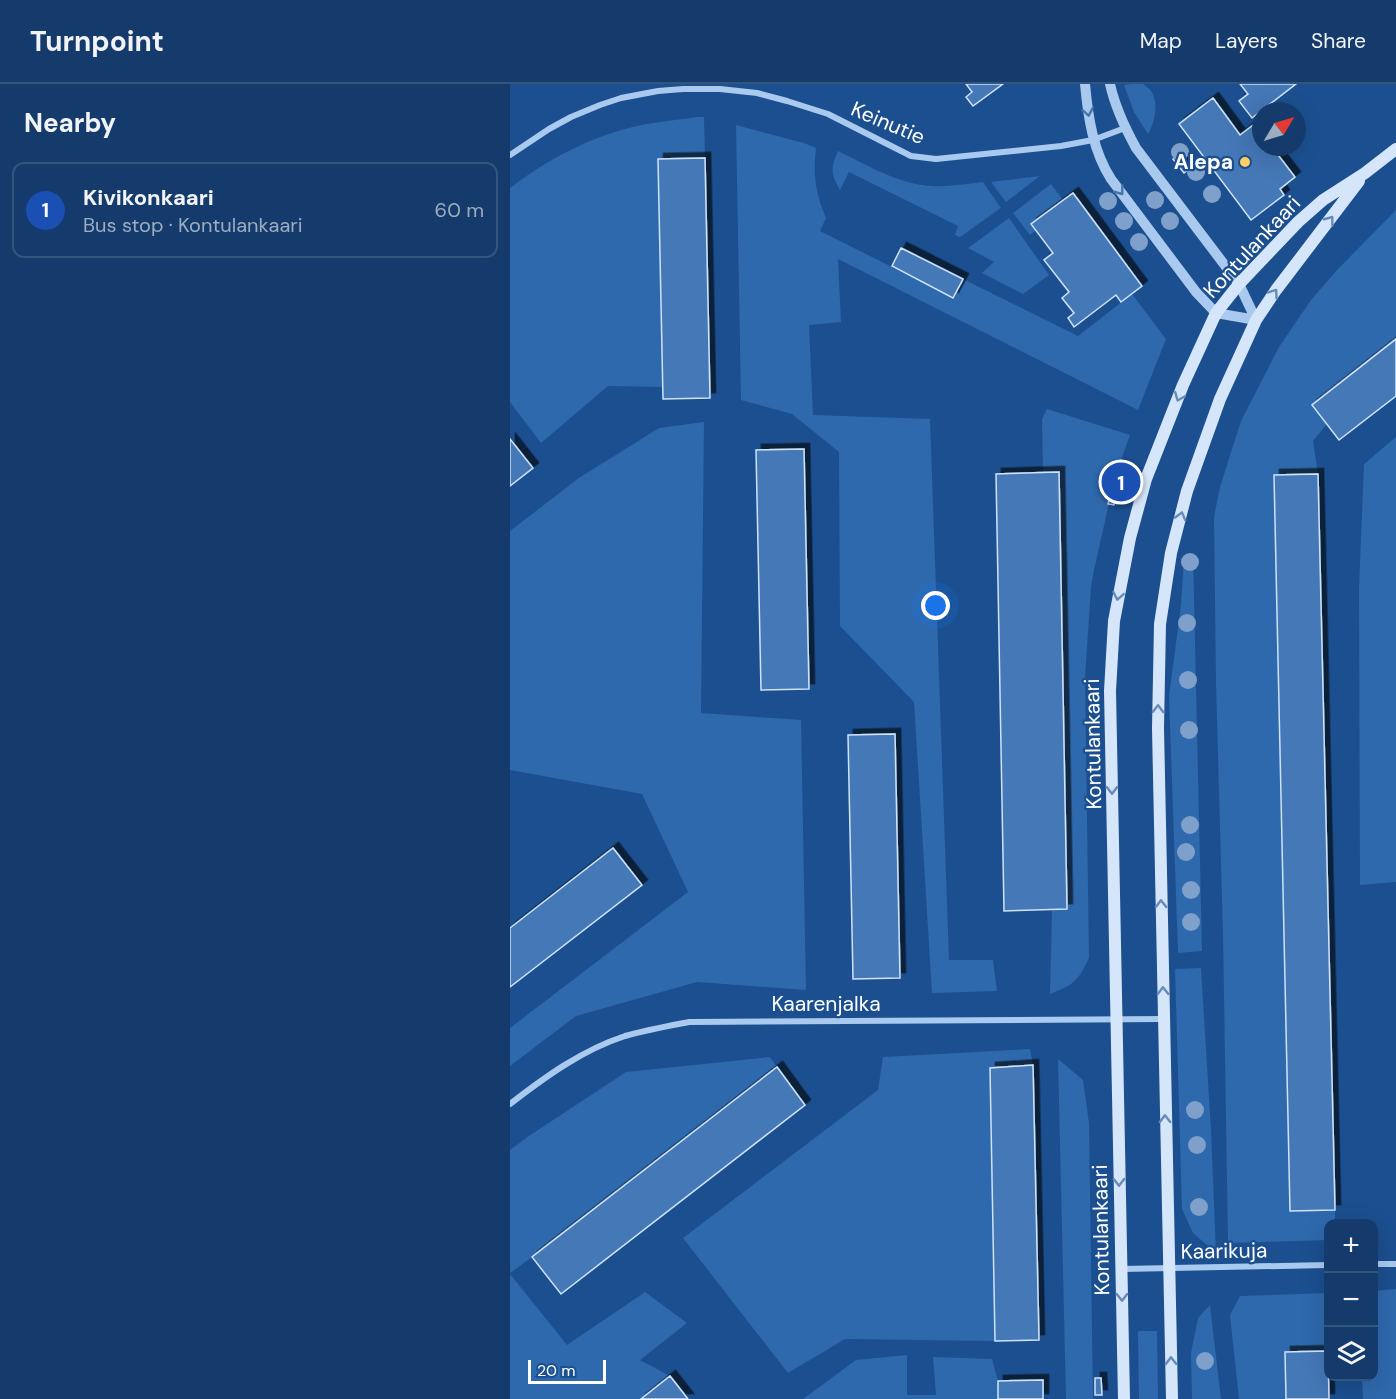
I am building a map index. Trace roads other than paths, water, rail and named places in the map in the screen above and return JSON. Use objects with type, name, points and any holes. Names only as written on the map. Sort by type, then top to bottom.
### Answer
[{"type":"main road","name":"Kontulankaari","points":[[1124,1399],[1110,691],[1114,621],[1130,538],[1146,479],[1216,313],[1239,284],[1298,222],[1323,200],[1365,173],[1396,149]]},
{"type":"main road","name":"Kontulankaari","points":[[1172,1399],[1158,728],[1160,624],[1171,553],[1187,491],[1220,399],[1256,320],[1276,290],[1365,173]]},
{"type":"street","points":[[1085,84],[1093,140],[1111,179],[1197,292],[1216,313],[1256,320]]},
{"type":"street","points":[[1110,84],[1112,96],[1125,128],[1142,156],[1239,284],[1256,320]]},
{"type":"street","name":"Keinutie","points":[[510,155],[549,129],[600,105],[621,98],[683,88],[757,93],[787,101],[828,114],[911,156],[936,159],[1061,146],[1093,140],[1125,128]]},
{"type":"street","name":"Kaarenjalka","points":[[510,1104],[547,1076],[587,1052],[625,1036],[689,1022],[1163,1019]]},
{"type":"street","points":[[1378,1264],[1396,1264]]},
{"type":"street","name":"Kaarikuja","points":[[1121,1269],[1324,1265]]},
{"type":"place","name":"Alepa","points":[[1245,162]]},
{"type":"place","name":"Kivikonkaari","points":[[1121,482]]}]
